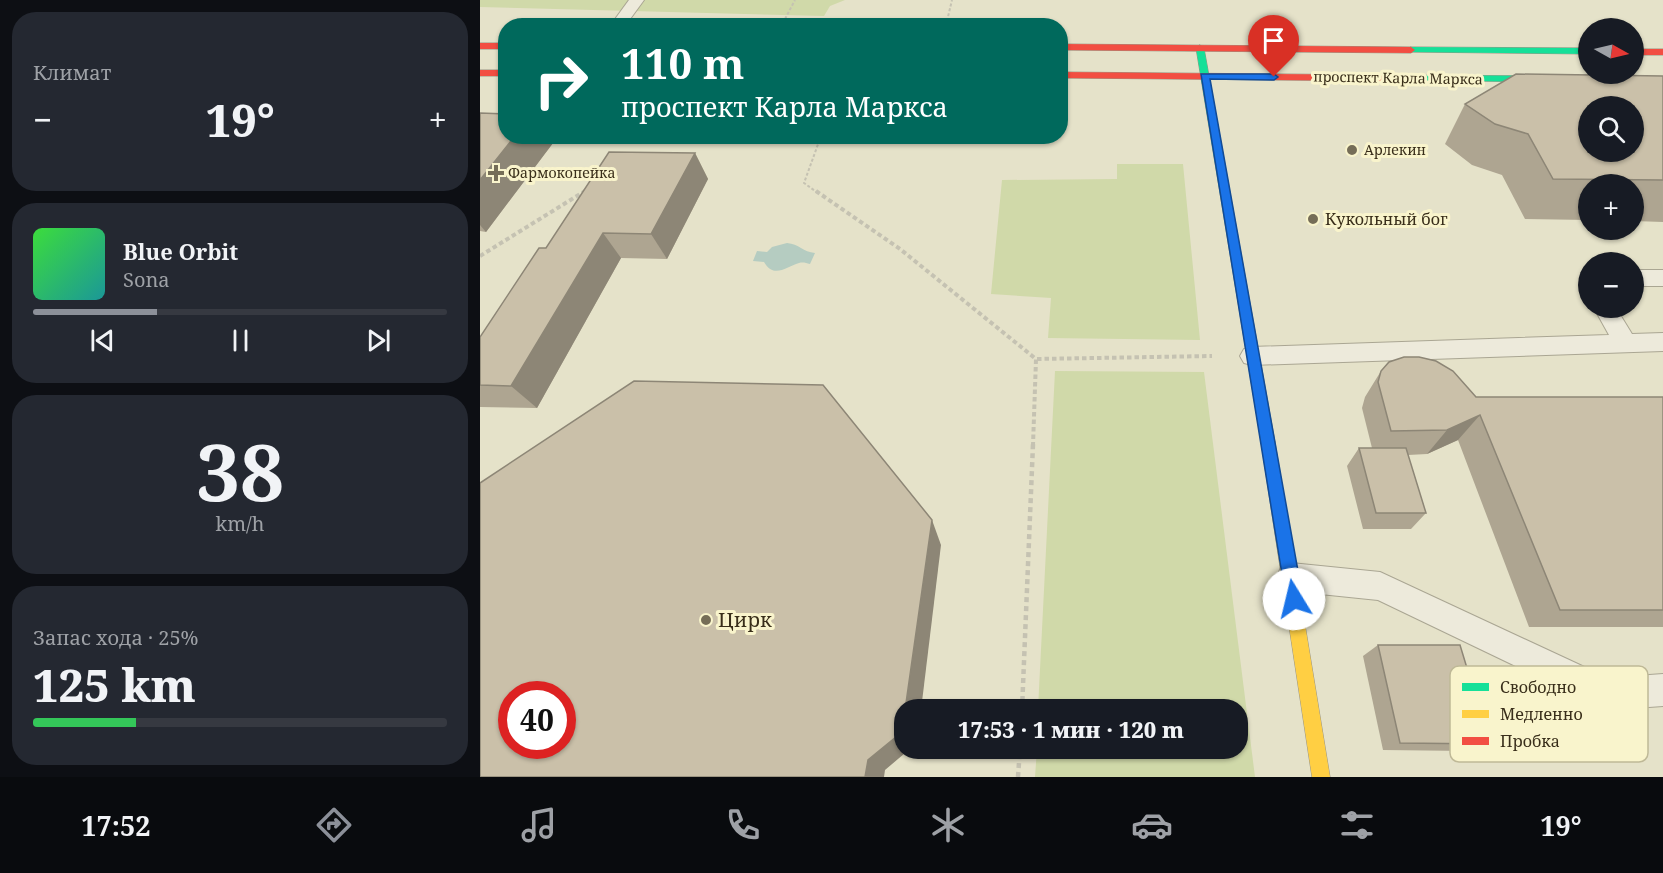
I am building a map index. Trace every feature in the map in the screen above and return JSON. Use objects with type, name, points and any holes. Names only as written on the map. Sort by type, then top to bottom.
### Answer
[{"type":"main road","points":[[480,46],[498,46]]},
{"type":"main road","name":"проспект Карла Маркса","points":[[1068,47],[1578,51]]},
{"type":"main road","points":[[1200,48],[1291,576],[1322,777]]},
{"type":"main road","points":[[1644,52],[1663,52]]},
{"type":"main road","points":[[480,72],[498,73]]},
{"type":"main road","name":"проспект Карла Маркса","points":[[1068,75],[1569,80]]},
{"type":"lane","points":[[623,18],[637,0]]},
{"type":"lane","points":[[1644,278],[1663,278]]},
{"type":"lane","points":[[1611,318],[1626,344]]},
{"type":"lane","points":[[1252,356],[1663,342]]},
{"type":"lane","points":[[1291,576],[1380,586],[1548,666]]},
{"type":"lane","points":[[1648,691],[1663,690]]},
{"type":"path","points":[[786,18],[795,0]]},
{"type":"path","points":[[948,18],[952,0]]},
{"type":"path","points":[[818,144],[804,183],[900,249],[1036,359],[1252,356]]},
{"type":"path","points":[[480,256],[586,190]]},
{"type":"path","points":[[1022,699],[1036,359]]},
{"type":"path","points":[[1018,777],[1019,759]]},
{"type":"green space","points":[[480,0],[845,0],[830,6],[824,16],[480,7]]},
{"type":"green space","points":[[1117,164],[1183,164],[1200,340],[1048,338],[1051,298],[991,294],[1002,180],[1117,179]]},
{"type":"green space","points":[[1055,371],[1204,372],[1245,699],[1039,699]]},
{"type":"green space","points":[[1248,721],[1255,777],[1035,777],[1036,759],[1248,759]]},
{"type":"shaded area","points":[[787,243],[815,253],[810,264],[799,263],[776,271],[764,262],[753,261],[757,251],[767,252],[772,247]]},
{"type":"building","points":[[1516,74],[1578,75],[1578,84],[1644,84],[1644,76],[1663,76],[1663,180],[1644,180],[1644,174],[1578,174],[1578,179],[1553,179],[1528,134],[1495,124],[1465,104]]},
{"type":"building","points":[[480,113],[498,114],[498,144],[509,144],[480,180]]},
{"type":"building","points":[[609,152],[695,153],[651,234],[603,233],[511,386],[480,385],[480,337],[539,248],[546,248]]},
{"type":"building","points":[[1404,357],[1419,357],[1436,361],[1453,371],[1476,397],[1663,397],[1663,610],[1560,610],[1480,415],[1447,430],[1391,431],[1378,382],[1381,371],[1389,362]]},
{"type":"building","name":"Цирк","points":[[634,381],[823,385],[932,520],[907,699],[894,699],[894,739],[868,760],[865,777],[480,777],[480,483]]},
{"type":"building","points":[[1359,448],[1406,448],[1426,513],[1376,513]]},
{"type":"building","points":[[1378,645],[1460,645],[1466,666],[1450,666],[1450,744],[1400,743]]},
{"type":"traffic: fast","points":[[1200,48],[1268,442]]},
{"type":"traffic: fast","points":[[1411,50],[1578,51]]},
{"type":"traffic: fast","points":[[1390,78],[1551,79]]},
{"type":"traffic: slow","points":[[1268,442],[1321,777]]},
{"type":"traffic: jam","points":[[480,46],[498,46]]},
{"type":"traffic: jam","points":[[1068,47],[1411,50]]},
{"type":"traffic: jam","points":[[1644,52],[1663,52]]},
{"type":"traffic: jam","points":[[480,73],[498,73]]},
{"type":"traffic: jam","points":[[1068,75],[1390,78]]},
{"type":"place","name":"Арлекин","points":[[1352,150]]},
{"type":"place","name":"Фармокопейка","points":[[496,173]]},
{"type":"place","name":"Кукольный бог","points":[[1313,219]]},
{"type":"place","name":"Цирк","points":[[706,620]]},
{"type":"route","points":[[1274,77],[1205,76],[1294,599]]}]
